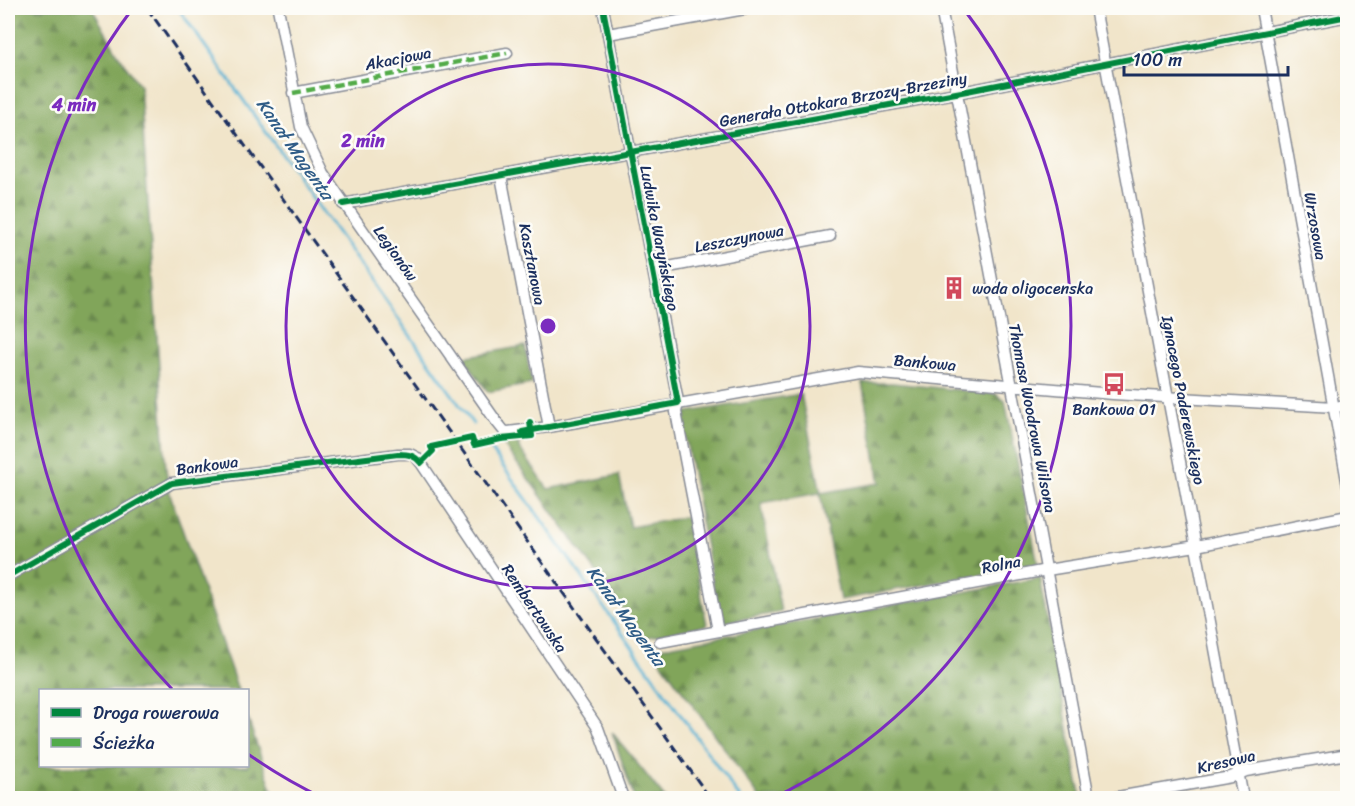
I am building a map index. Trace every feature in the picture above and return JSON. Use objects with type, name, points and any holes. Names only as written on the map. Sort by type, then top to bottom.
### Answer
[{"type":"street","name":"Legionów","points":[[278,8],[301,127],[323,173],[504,430]]},
{"type":"street","name":"Ludwika Waryńskiego","points":[[603,8],[678,403],[676,412],[718,631]]},
{"type":"street","points":[[608,34],[750,8]]},
{"type":"street","name":"Thomasa Woodrowa Wilsona","points":[[941,8],[1089,798]]},
{"type":"street","name":"Ignacego Paderewskiego","points":[[1095,8],[1244,798]]},
{"type":"street","name":"Wrzosowa","points":[[1261,8],[1347,486]]},
{"type":"street","name":"Generała Ottokara Brzozy-Brzeziny","points":[[343,204],[957,93],[1347,16]]},
{"type":"street","name":"Akacjowa","points":[[293,93],[507,53]]},
{"type":"street","name":"Kasztanowa","points":[[501,176],[549,427]]},
{"type":"street","name":"Leszczynowa","points":[[653,270],[830,236]]},
{"type":"street","name":"Bankowa","points":[[504,430],[514,433],[858,372],[1168,398],[1334,407],[1347,405]]},
{"type":"street","name":"Bankowa","points":[[8,576],[172,483],[398,454]]},
{"type":"street","name":"Rembertowska","points":[[398,454],[410,454],[422,463],[598,728],[623,798]]},
{"type":"street","name":"Rolna","points":[[660,642],[1047,570],[1196,546],[1347,516]]},
{"type":"street","name":"Kresowa","points":[[1112,798],[1347,754]]},
{"type":"green space","points":[[8,8],[92,8],[118,54],[140,86],[166,469],[170,494],[238,689],[39,689],[39,767],[249,767],[249,722],[275,798],[8,798]]},
{"type":"green space","points":[[525,346],[532,384],[488,392],[463,357]]},
{"type":"green space","points":[[862,383],[893,383],[996,394],[1005,401],[1038,564],[840,600],[820,493],[761,503],[781,612],[720,623],[681,413],[801,394],[821,493],[880,483]]},
{"type":"green space","points":[[520,441],[518,446],[548,489],[619,475],[630,527],[686,517],[707,625],[644,638],[503,444]]},
{"type":"green space","points":[[1040,578],[1081,798],[760,798],[652,649]]},
{"type":"green space","points":[[612,732],[665,798],[634,798]]},
{"type":"waterway","name":"Kanał Magenta","points":[[178,8],[473,424]]},
{"type":"waterway","name":"Kanał Magenta","points":[[490,448],[740,798]]},
{"type":"railway","points":[[147,8],[710,798]]},
{"type":"marked path","points":[[293,93],[507,53]]},
{"type":"cycle path","points":[[522,432],[678,403],[603,8]]},
{"type":"cycle path","points":[[343,204],[967,91],[1348,16]]},
{"type":"cycle path","points":[[8,576],[172,483],[398,454],[411,456],[421,463],[433,451],[431,447],[472,438],[474,445],[532,436],[530,422]]},
{"type":"place","name":"woda oligocenska","points":[[954,288]]},
{"type":"place","name":"Bankowa 01","points":[[1114,384]]}]
